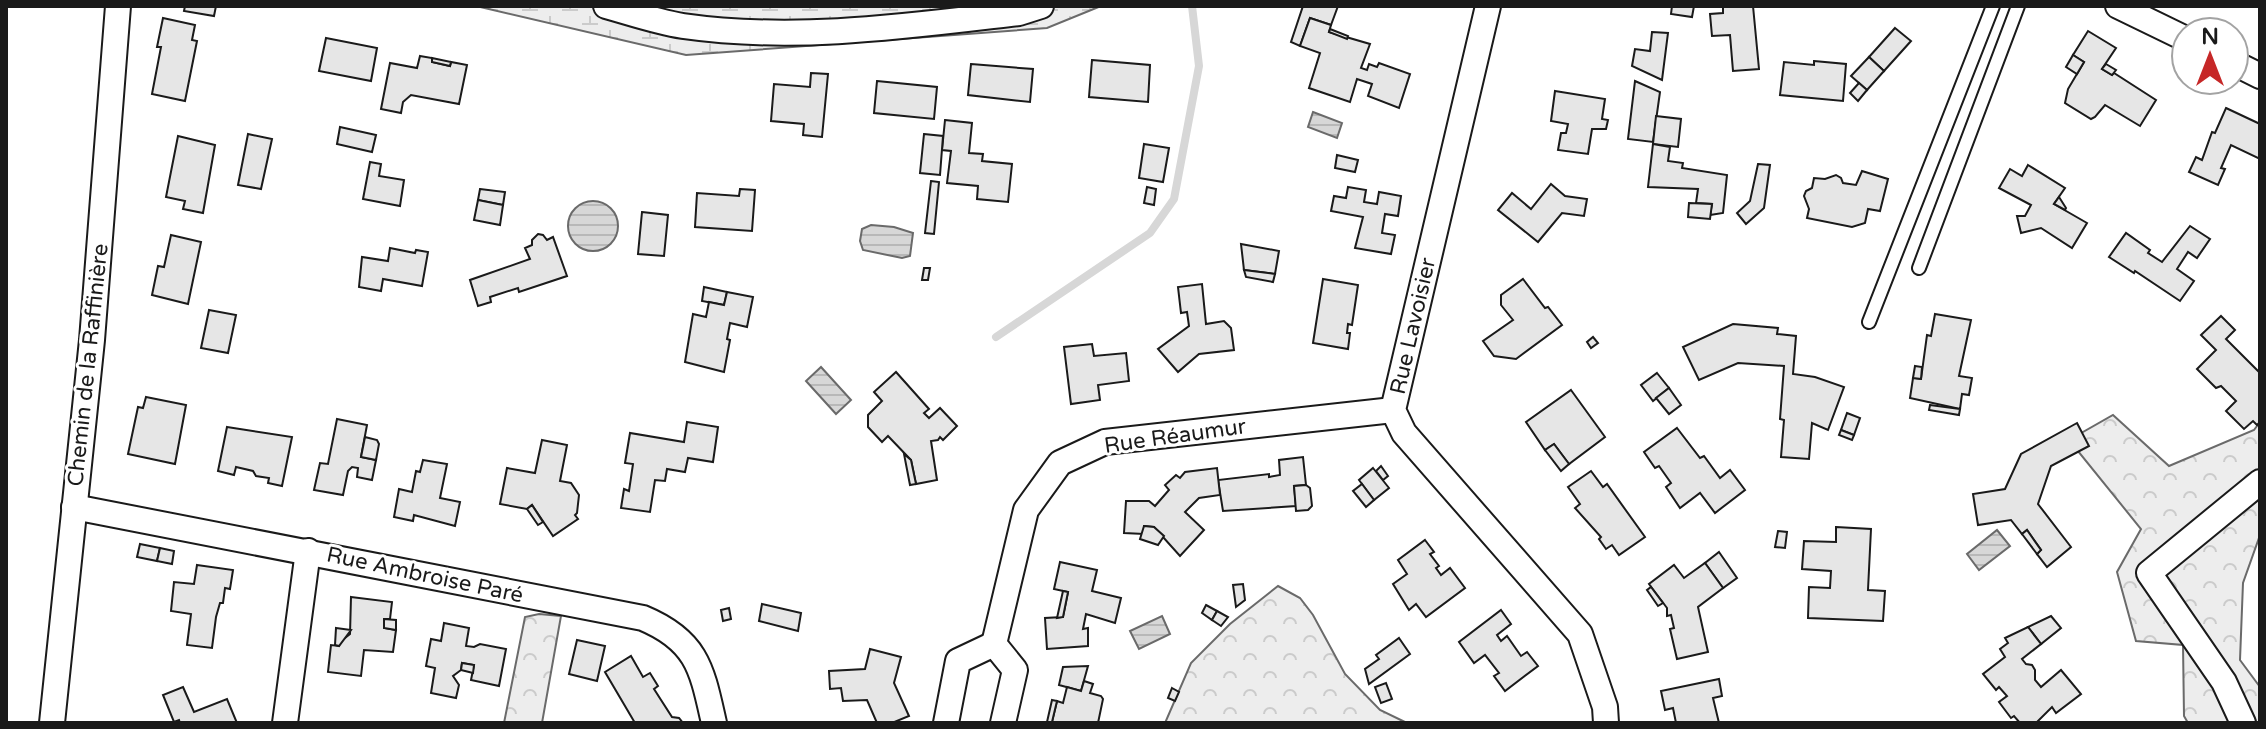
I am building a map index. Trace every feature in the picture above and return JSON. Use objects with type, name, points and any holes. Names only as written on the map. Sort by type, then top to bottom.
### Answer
[{"type":"street","name":"Chemin de la Raffinière","points":[[52,723],[92,340],[118,6]]},
{"type":"street","points":[[606,6],[681,26],[788,33],[880,29],[1019,13],[1041,6]]},
{"type":"street","name":"Rue Lavoisier","points":[[1488,6],[1393,410],[1404,433],[1580,634],[1605,707],[1606,723]]},
{"type":"street","points":[[2118,6],[2170,31]]},
{"type":"street","name":"Rue Réaumur","points":[[994,644],[1026,510],[1060,463],[1105,442],[1393,410]]},
{"type":"street","points":[[2243,723],[2224,682],[2149,573],[2260,482]]},
{"type":"street","name":"Rue Ambroise Paré","points":[[74,507],[643,618],[666,628],[685,643],[696,658],[714,723]]},
{"type":"street","points":[[285,723],[308,551]]},
{"type":"street","points":[[946,723],[958,661],[994,644],[1015,670],[1003,723]]},
{"type":"lane","points":[[1869,322],[1993,6]]},
{"type":"lane","points":[[1919,268],[2018,6]]},
{"type":"green space","points":[[476,6],[1101,6],[1047,28],[686,55]]},
{"type":"green space","points":[[2113,415],[2169,466],[2254,430],[2260,422],[2260,535],[2243,583],[2240,660],[2260,687],[2260,723],[2188,723],[2184,716],[2183,645],[2136,641],[2117,572],[2141,529],[2069,440]]},
{"type":"green space","points":[[1278,586],[1300,598],[1313,615],[1345,674],[1380,710],[1407,723],[1165,723],[1191,663],[1230,624]]},
{"type":"green space","points":[[539,614],[561,616],[542,723],[504,723],[525,617]]},
{"type":"shaded area","points":[[1313,112],[1342,123],[1337,138],[1308,127]]},
{"type":"shaded area","points":[[593,201],[611,208],[618,226],[611,244],[593,251],[575,244],[568,226],[575,208]]},
{"type":"shaded area","points":[[871,225],[913,233],[910,256],[902,258],[863,250],[860,241],[862,229]]},
{"type":"shaded area","points":[[821,367],[851,400],[836,414],[806,381]]},
{"type":"shaded area","points":[[1997,530],[2010,546],[1979,570],[1967,554]]},
{"type":"shaded area","points":[[1162,616],[1170,634],[1139,649],[1130,631]]},
{"type":"building","points":[[185,6],[216,6],[214,16],[184,11]]},
{"type":"building","points":[[1303,6],[1338,6],[1331,25],[1310,18],[1300,46],[1291,42]]},
{"type":"building","points":[[1672,6],[1694,6],[1692,17],[1671,14]]},
{"type":"building","points":[[1723,6],[1753,6],[1759,69],[1733,71],[1730,35],[1712,36],[1710,14],[1723,13]]},
{"type":"building","points":[[163,18],[195,25],[192,40],[197,41],[185,101],[152,94]]},
{"type":"building","points":[[1310,18],[1331,25],[1329,32],[1370,44],[1361,68],[1367,70],[1369,64],[1377,67],[1379,63],[1410,74],[1399,108],[1368,96],[1372,84],[1357,79],[1350,102],[1309,88],[1320,53],[1300,46]]},
{"type":"building","points":[[1895,28],[1911,41],[1884,71],[1869,57]]},
{"type":"building","points":[[1330,29],[1348,36],[1347,39],[1329,32]]},
{"type":"building","points":[[2088,31],[2116,48],[2102,69],[2112,75],[2114,73],[2156,100],[2140,126],[2105,105],[2091,119],[2065,103],[2068,89],[2084,62],[2073,55]]},
{"type":"building","points":[[1652,32],[1668,33],[1662,80],[1632,66],[1635,49],[1650,51]]},
{"type":"building","points":[[326,38],[377,48],[371,81],[319,71]]},
{"type":"building","points":[[2073,55],[2084,62],[2077,74],[2066,67]]},
{"type":"building","points":[[420,56],[450,66],[451,62],[467,65],[459,104],[411,95],[403,102],[401,113],[381,109],[390,63],[417,68]]},
{"type":"building","points":[[1869,57],[1884,71],[1867,90],[1851,76]]},
{"type":"building","points":[[432,58],[451,62],[450,66],[432,62]]},
{"type":"building","points":[[1092,60],[1150,65],[1148,102],[1089,97]]},
{"type":"building","points":[[1814,61],[1846,64],[1843,101],[1780,95],[1784,62],[1814,65]]},
{"type":"building","points":[[971,64],[1033,69],[1030,102],[968,95]]},
{"type":"building","points":[[2106,64],[2116,70],[2112,75],[2102,69]]},
{"type":"building","points":[[811,73],[828,74],[822,137],[803,135],[804,124],[771,121],[774,84],[810,87]]},
{"type":"building","points":[[877,81],[937,87],[934,119],[874,113]]},
{"type":"building","points":[[1635,81],[1660,92],[1653,142],[1628,139]]},
{"type":"building","points":[[1859,83],[1867,90],[1858,101],[1850,93]]},
{"type":"building","points":[[1555,91],[1605,99],[1602,119],[1608,120],[1606,129],[1592,129],[1588,154],[1558,150],[1561,133],[1566,133],[1568,124],[1551,121]]},
{"type":"building","points":[[2226,108],[2260,124],[2260,159],[2231,145],[2221,168],[2225,169],[2218,185],[2189,172],[2196,157],[2202,160],[2212,132],[2215,133]]},
{"type":"building","points":[[1656,116],[1681,119],[1678,147],[1653,144]]},
{"type":"building","points":[[945,120],[972,123],[969,153],[983,154],[982,161],[1012,164],[1008,202],[977,199],[978,186],[947,183],[951,151],[942,150]]},
{"type":"building","points":[[340,127],[376,135],[372,152],[337,144]]},
{"type":"building","points":[[248,134],[272,139],[261,189],[238,185]]},
{"type":"building","points":[[924,134],[943,136],[940,175],[920,173]]},
{"type":"building","points":[[178,136],[215,145],[203,213],[183,209],[185,201],[166,197]]},
{"type":"building","points":[[1144,144],[1169,148],[1163,182],[1139,178]]},
{"type":"building","points":[[1653,144],[1670,147],[1668,161],[1683,163],[1682,168],[1727,175],[1723,213],[1710,215],[1712,204],[1696,203],[1698,189],[1648,187]]},
{"type":"building","points":[[1337,155],[1358,160],[1355,172],[1335,168]]},
{"type":"building","points":[[370,162],[381,164],[379,176],[404,180],[400,206],[363,199]]},
{"type":"building","points":[[1758,164],[1770,165],[1764,208],[1746,224],[1737,213],[1750,201]]},
{"type":"building","points":[[2028,165],[2065,188],[2054,204],[2087,223],[2072,248],[2041,228],[2021,233],[2017,216],[2025,216],[2031,205],[1999,188],[2010,169],[2022,176]]},
{"type":"building","points":[[1862,171],[1888,179],[1880,211],[1868,209],[1865,223],[1852,227],[1807,218],[1809,209],[1804,196],[1812,188],[1814,178],[1825,179],[1836,175],[1843,183],[1856,185]]},
{"type":"building","points":[[931,181],[939,182],[934,234],[925,233]]},
{"type":"building","points":[[1551,184],[1565,196],[1587,199],[1584,216],[1562,213],[1538,242],[1498,210],[1512,193],[1531,209]]},
{"type":"building","points":[[1147,187],[1156,189],[1154,205],[1144,203]]},
{"type":"building","points":[[1348,187],[1366,190],[1364,202],[1377,204],[1379,192],[1401,196],[1398,216],[1385,214],[1382,233],[1395,235],[1391,254],[1355,248],[1363,217],[1331,211],[1334,196],[1346,198]]},
{"type":"building","points":[[480,189],[505,192],[503,205],[478,200]]},
{"type":"building","points":[[740,189],[755,190],[752,231],[695,227],[697,193],[739,196]]},
{"type":"building","points":[[2059,197],[2066,208],[2065,210],[2054,204]]},
{"type":"building","points":[[478,200],[503,205],[500,225],[474,220]]},
{"type":"building","points":[[1689,203],[1712,204],[1710,219],[1688,217]]},
{"type":"building","points":[[642,212],[668,215],[664,256],[638,254]]},
{"type":"building","points":[[2190,226],[2210,239],[2197,258],[2188,252],[2177,269],[2194,281],[2180,301],[2109,257],[2126,233],[2162,262]]},
{"type":"building","points":[[538,234],[547,240],[553,237],[567,276],[519,292],[518,288],[490,297],[491,302],[478,306],[470,280],[530,259],[525,248],[532,245]]},
{"type":"building","points":[[171,235],[201,242],[188,304],[152,295],[158,266],[164,267]]},
{"type":"building","points":[[1241,244],[1279,251],[1275,274],[1244,270]]},
{"type":"building","points":[[390,248],[428,252],[422,286],[383,279],[381,291],[359,287],[362,257],[388,261]]},
{"type":"building","points":[[924,268],[930,268],[928,280],[922,280]]},
{"type":"building","points":[[1244,270],[1275,274],[1273,282],[1246,277]]},
{"type":"building","points":[[1323,279],[1358,285],[1352,325],[1348,324],[1348,349],[1313,343]]},
{"type":"building","points":[[1523,279],[1562,325],[1516,359],[1494,356],[1483,341],[1513,320],[1501,305],[1501,295]]},
{"type":"building","points":[[1202,284],[1206,324],[1224,321],[1231,328],[1234,350],[1199,354],[1178,372],[1158,349],[1189,326],[1187,312],[1181,313],[1178,287]]},
{"type":"building","points":[[704,287],[727,292],[724,305],[702,301]]},
{"type":"building","points":[[727,292],[753,297],[747,327],[730,323],[724,372],[685,362],[693,314],[706,317],[709,302],[724,305]]},
{"type":"building","points":[[209,310],[236,315],[228,353],[201,348]]},
{"type":"building","points":[[1935,314],[1971,320],[1959,376],[1972,378],[1969,395],[1962,394],[1960,409],[1910,398],[1913,378],[1921,379],[1927,335],[1931,336]]},
{"type":"building","points":[[2221,316],[2235,330],[2226,339],[2260,373],[2260,422],[2257,425],[2253,421],[2244,429],[2226,411],[2236,401],[2221,386],[2216,388],[2197,369],[2216,350],[2201,335]]},
{"type":"building","points":[[1733,324],[1778,328],[1777,334],[1796,336],[1793,374],[1815,377],[1844,387],[1828,430],[1812,423],[1809,459],[1781,457],[1784,366],[1738,363],[1699,380],[1683,347]]},
{"type":"building","points":[[1593,337],[1598,343],[1591,348],[1587,342]]},
{"type":"building","points":[[1092,344],[1094,356],[1126,353],[1129,381],[1098,385],[1100,400],[1071,404],[1064,347]]},
{"type":"building","points":[[1915,366],[1922,367],[1921,379],[1913,378]]},
{"type":"building","points":[[896,372],[929,409],[924,413],[929,418],[940,408],[957,426],[943,440],[940,437],[931,441],[937,480],[916,484],[911,460],[888,436],[882,442],[868,427],[868,415],[882,401],[874,392]]},
{"type":"building","points":[[1657,373],[1669,388],[1653,401],[1641,385]]},
{"type":"building","points":[[1669,388],[1681,405],[1669,414],[1656,398]]},
{"type":"building","points":[[1571,390],[1605,437],[1569,464],[1554,444],[1545,450],[1526,422]]},
{"type":"building","points":[[146,397],[186,405],[175,464],[128,454],[138,407],[143,408]]},
{"type":"building","points":[[1930,405],[1960,409],[1959,415],[1929,410]]},
{"type":"building","points":[[1847,413],[1860,418],[1854,435],[1841,430]]},
{"type":"building","points":[[337,419],[367,425],[361,457],[376,460],[372,480],[357,477],[358,468],[352,467],[348,471],[343,495],[314,490],[320,463],[328,464]]},
{"type":"building","points":[[687,422],[718,427],[713,462],[688,458],[685,472],[667,469],[665,481],[655,480],[650,512],[621,508],[624,489],[629,491],[633,464],[625,463],[630,433],[684,442]]},
{"type":"building","points":[[2077,423],[2089,446],[2051,466],[2038,504],[2071,547],[2047,567],[2037,554],[2041,550],[2027,530],[2022,534],[2011,520],[1978,525],[1973,494],[2005,489],[2021,454]]},
{"type":"building","points":[[227,427],[292,437],[282,486],[268,483],[269,478],[256,476],[253,471],[236,467],[234,475],[218,471]]},
{"type":"building","points":[[1677,428],[1720,478],[1730,470],[1745,490],[1715,513],[1700,493],[1680,508],[1666,487],[1671,483],[1644,452]]},
{"type":"building","points":[[1841,430],[1854,435],[1852,440],[1839,435]]},
{"type":"building","points":[[365,437],[377,440],[379,444],[376,460],[361,457]]},
{"type":"building","points":[[542,440],[567,445],[560,481],[571,483],[579,495],[575,515],[578,519],[553,536],[532,505],[527,509],[500,504],[507,468],[535,473]]},
{"type":"building","points":[[1554,444],[1569,464],[1561,471],[1545,450]]},
{"type":"building","points":[[904,454],[911,460],[916,484],[910,485]]},
{"type":"building","points":[[1303,457],[1306,485],[1294,486],[1296,506],[1223,511],[1218,480],[1280,475],[1279,460]]},
{"type":"building","points":[[423,460],[447,464],[440,498],[460,502],[455,526],[414,515],[413,521],[394,517],[399,489],[412,492],[416,471],[420,472]]},
{"type":"building","points":[[1381,466],[1388,476],[1383,480],[1376,471]]},
{"type":"building","points":[[1217,468],[1220,495],[1199,498],[1185,512],[1204,530],[1180,556],[1154,527],[1144,526],[1144,534],[1124,533],[1126,501],[1149,501],[1155,506],[1169,490],[1165,485],[1176,475],[1180,478],[1185,472]]},
{"type":"building","points":[[1373,468],[1389,488],[1374,500],[1359,480]]},
{"type":"building","points":[[1591,471],[1603,487],[1607,484],[1645,537],[1619,555],[1612,545],[1606,549],[1599,539],[1601,537],[1575,508],[1580,504],[1568,487]]},
{"type":"building","points":[[1362,484],[1374,500],[1366,507],[1353,491]]},
{"type":"building","points":[[1306,485],[1310,488],[1312,506],[1308,510],[1296,511],[1294,486]]},
{"type":"building","points":[[532,505],[543,522],[538,525],[527,509]]},
{"type":"building","points":[[1144,526],[1154,527],[1164,536],[1158,545],[1140,539]]},
{"type":"building","points":[[1836,527],[1871,529],[1868,590],[1885,591],[1883,621],[1808,618],[1809,587],[1830,588],[1831,571],[1802,569],[1804,541],[1836,542]]},
{"type":"building","points":[[2027,530],[2041,550],[2037,554],[2022,534]]},
{"type":"building","points":[[1778,531],[1787,532],[1785,548],[1775,547]]},
{"type":"building","points":[[1425,540],[1434,552],[1430,554],[1439,566],[1436,568],[1441,575],[1450,568],[1465,588],[1426,617],[1416,604],[1409,610],[1393,584],[1407,574],[1398,560]]},
{"type":"building","points":[[140,544],[160,548],[157,561],[137,557]]},
{"type":"building","points":[[160,548],[174,551],[172,564],[157,561]]},
{"type":"building","points":[[1719,552],[1737,578],[1723,588],[1705,563]]},
{"type":"building","points":[[1060,562],[1097,570],[1092,591],[1121,598],[1115,623],[1086,614],[1083,629],[1088,628],[1088,646],[1047,649],[1045,618],[1063,617],[1068,592],[1054,589]]},
{"type":"building","points":[[1705,563],[1723,588],[1698,607],[1708,652],[1677,659],[1670,629],[1674,628],[1671,615],[1667,616],[1667,608],[1649,584],[1674,565],[1684,578]]},
{"type":"building","points":[[197,565],[233,570],[230,589],[225,588],[223,603],[220,603],[216,617],[212,648],[187,645],[191,614],[171,611],[174,582],[194,584]]},
{"type":"building","points":[[1243,584],[1245,600],[1236,607],[1233,585]]},
{"type":"building","points":[[1651,587],[1663,603],[1658,606],[1647,590]]},
{"type":"building","points":[[1063,591],[1068,592],[1063,617],[1057,618]]},
{"type":"building","points":[[351,597],[392,602],[390,619],[384,619],[384,628],[396,630],[393,652],[364,650],[361,676],[328,672],[331,645],[339,646],[350,634]]},
{"type":"building","points":[[762,604],[801,613],[798,631],[759,621]]},
{"type":"building","points":[[1206,605],[1217,611],[1212,620],[1202,613]]},
{"type":"building","points":[[729,608],[731,619],[723,621],[721,610]]},
{"type":"building","points":[[1501,610],[1511,624],[1497,635],[1501,641],[1507,636],[1521,656],[1527,652],[1538,666],[1505,691],[1494,676],[1499,673],[1485,655],[1474,663],[1459,642]]},
{"type":"building","points":[[1217,611],[1228,617],[1221,626],[1212,620]]},
{"type":"building","points":[[2051,616],[2061,628],[2041,644],[2028,627]]},
{"type":"building","points":[[384,619],[396,620],[396,630],[384,628]]},
{"type":"building","points":[[444,623],[469,628],[466,646],[480,644],[506,649],[499,686],[471,680],[474,665],[462,663],[461,670],[453,676],[459,685],[456,698],[431,693],[435,668],[426,666],[431,639],[441,641]]},
{"type":"building","points":[[2028,627],[2041,644],[2022,659],[2032,665],[2035,680],[2041,687],[2061,670],[2081,694],[2056,713],[2052,707],[2036,723],[2020,723],[2014,716],[2011,718],[1999,702],[2007,696],[1999,687],[1996,690],[1983,674],[2005,657],[2000,649],[2008,643],[2005,638]]},
{"type":"building","points":[[336,628],[351,630],[339,646],[335,645]]},
{"type":"building","points":[[1399,638],[1410,654],[1369,684],[1365,669],[1379,659],[1376,655]]},
{"type":"building","points":[[577,640],[605,646],[597,681],[569,674]]},
{"type":"building","points":[[870,649],[901,657],[894,683],[909,716],[892,723],[877,723],[867,700],[843,701],[841,688],[830,689],[829,671],[865,669]]},
{"type":"building","points":[[631,656],[643,677],[650,673],[658,686],[654,689],[672,717],[679,718],[683,723],[635,723],[605,672]]},
{"type":"building","points":[[462,663],[474,665],[473,673],[461,670]]},
{"type":"building","points":[[1088,666],[1081,691],[1059,685],[1063,667]]},
{"type":"building","points":[[1719,679],[1722,696],[1713,698],[1719,723],[1676,723],[1673,708],[1665,710],[1661,691]]},
{"type":"building","points":[[1084,681],[1093,684],[1090,693],[1103,699],[1098,723],[1047,723],[1052,722],[1057,701],[1063,703],[1067,687],[1081,691]]},
{"type":"building","points":[[1386,683],[1392,699],[1381,703],[1375,687]]},
{"type":"building","points":[[183,687],[194,712],[227,699],[237,723],[174,722],[163,695]]},
{"type":"building","points":[[1172,688],[1179,692],[1175,701],[1168,698]]},
{"type":"building","points":[[1052,700],[1057,701],[1052,722],[1047,722]]},
{"type":"waterway","points":[[996,337],[1150,233],[1174,199],[1199,66],[1192,6]]}]
